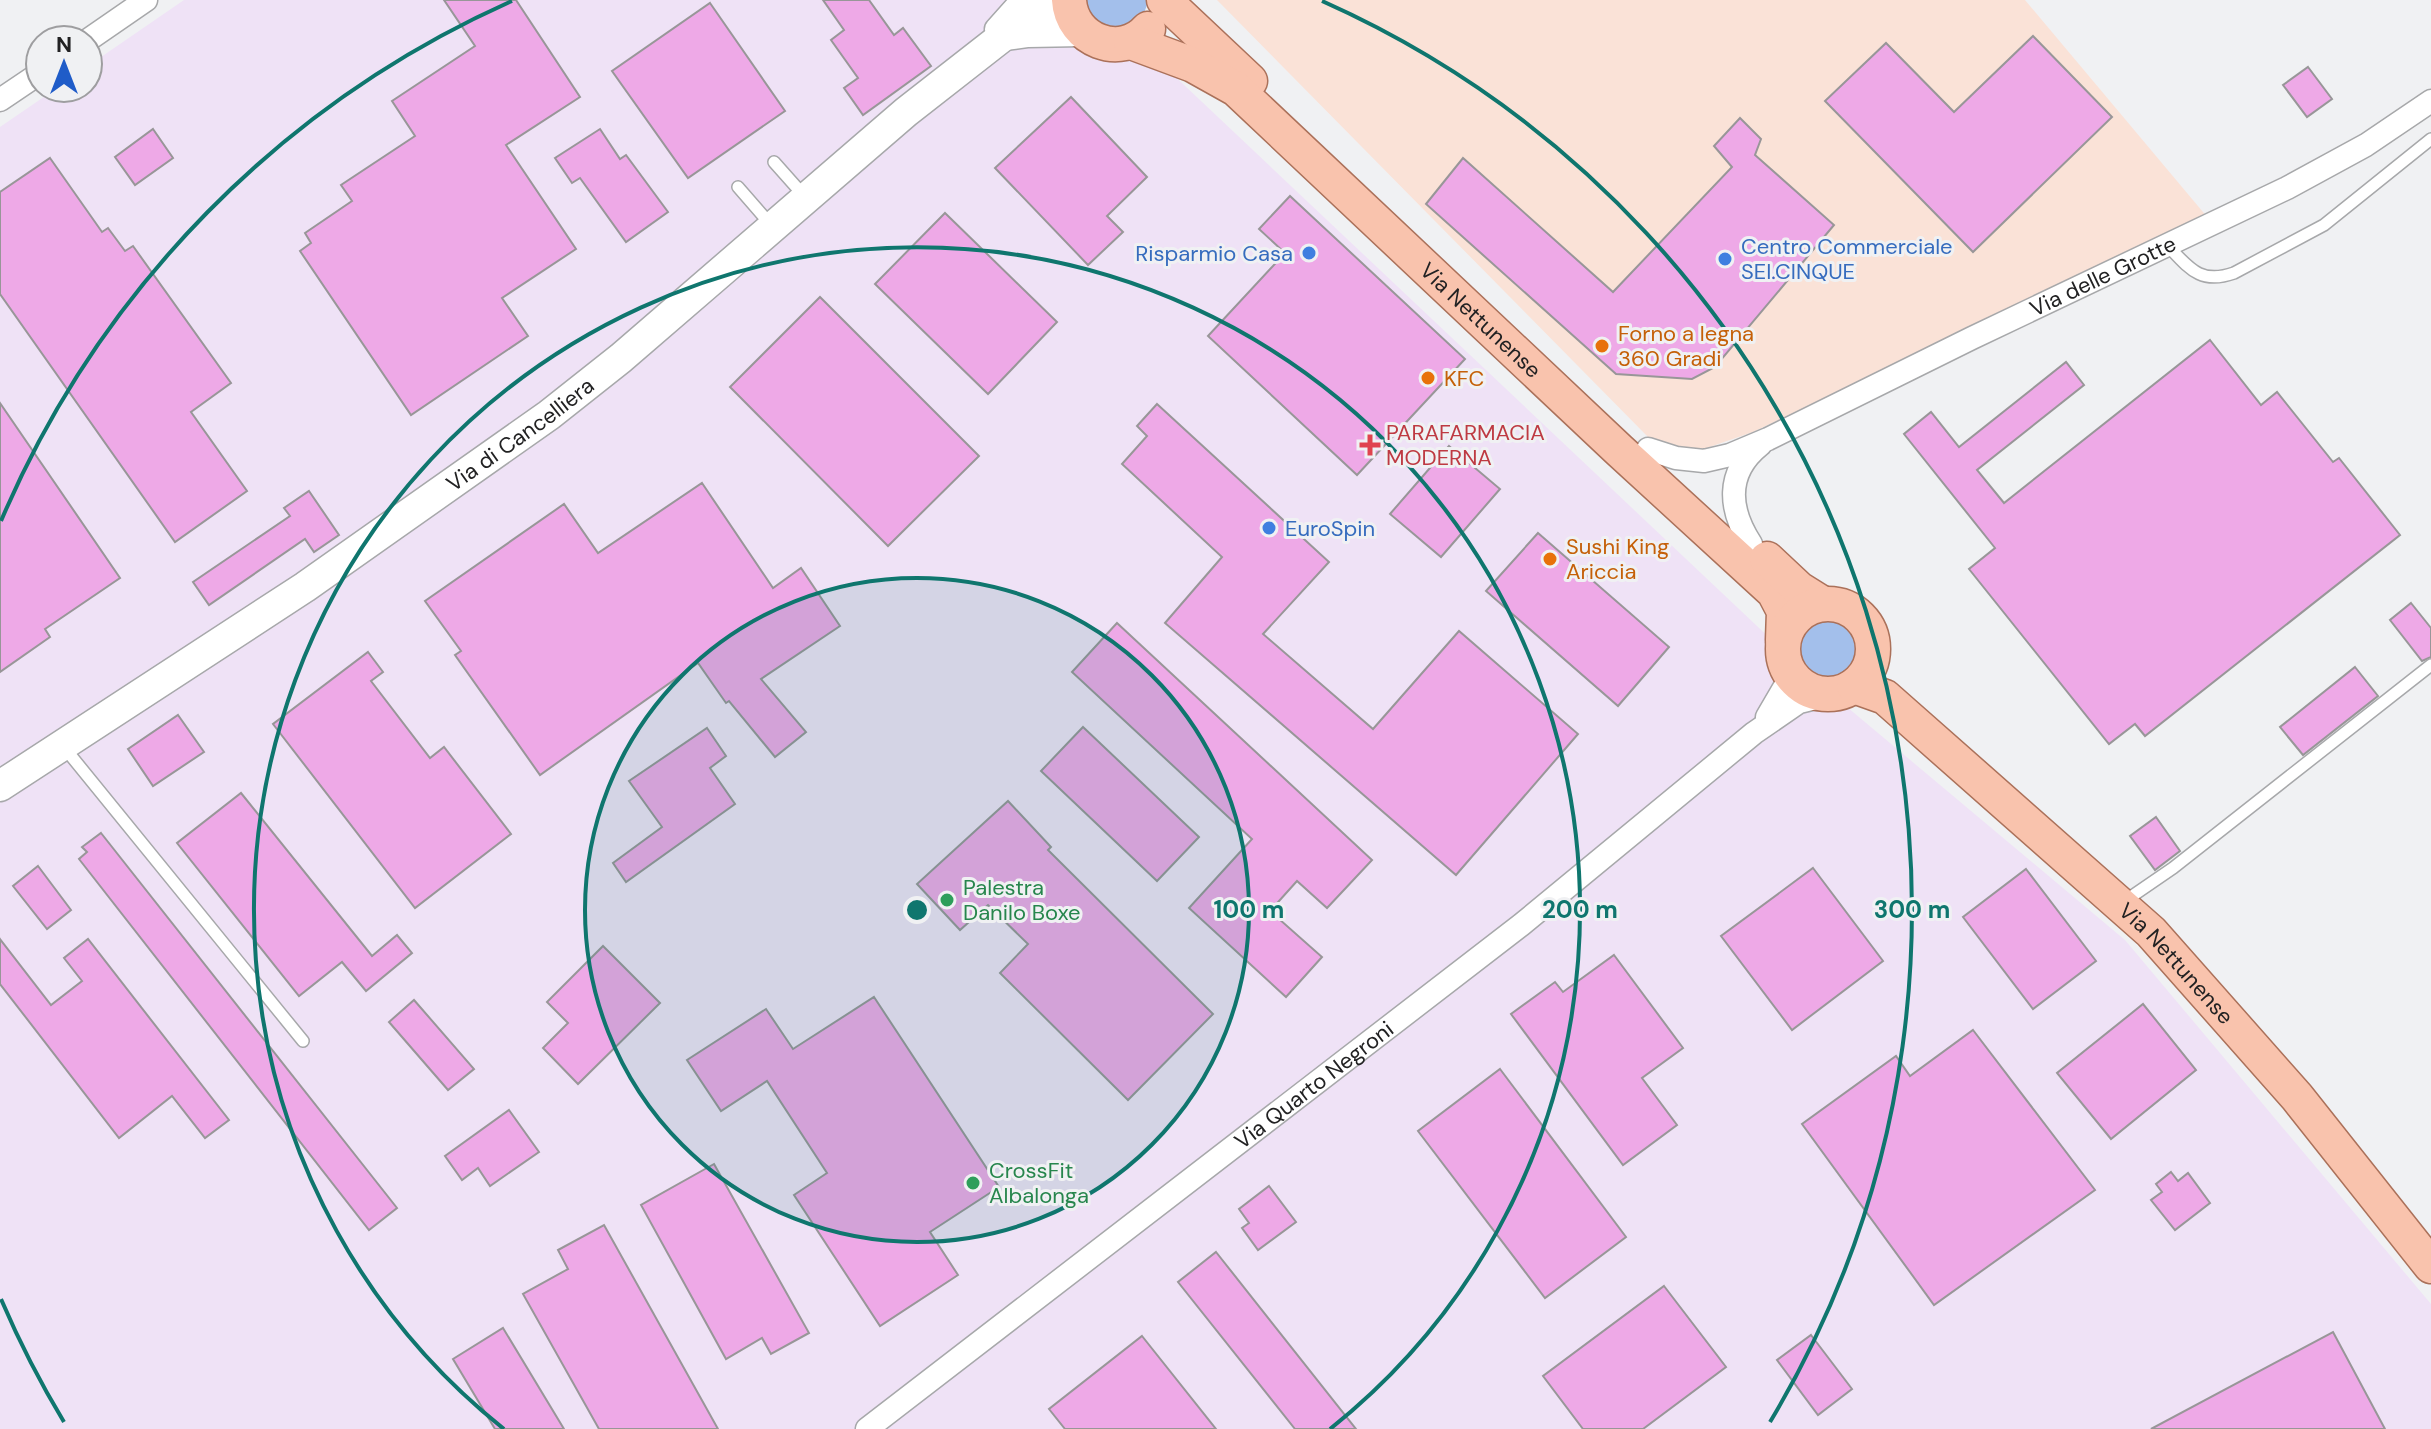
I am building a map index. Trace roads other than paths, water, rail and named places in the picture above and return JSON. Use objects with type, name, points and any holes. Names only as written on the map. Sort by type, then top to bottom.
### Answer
[{"type":"main road","points":[[1069,0],[1072,15],[1082,31]]},
{"type":"main road","name":"Via Nettunense","points":[[1082,31],[1105,44],[1131,42],[1144,35],[1153,24],[1162,0],[1799,589],[1823,604]]},
{"type":"main road","name":"Via Nettunense","points":[[1131,42],[1193,65],[1236,89],[1774,592],[1784,611],[1783,640]]},
{"type":"main road","points":[[1823,604],[1844,606],[1862,618],[1868,627],[1874,647],[1860,686],[1809,691],[1791,676],[1782,652],[1788,627],[1797,615],[1809,607],[1823,604]]},
{"type":"main road","name":"Via Nettunense","points":[[1860,686],[2122,904],[2151,932],[2297,1097],[2431,1266]]},
{"type":"street","points":[[104,29],[146,0]]},
{"type":"street","points":[[1022,0],[994,32],[999,40],[1028,32],[1082,31]]},
{"type":"street","name":"Via di Cancelliera","points":[[0,786],[305,587],[549,415],[621,358],[906,112],[1039,8],[1058,0]]},
{"type":"street","points":[[0,100],[24,84]]},
{"type":"street","name":"Via delle Grotte","points":[[1648,449],[1676,458],[1704,461],[1730,455],[1768,439],[2342,159],[2431,101]]},
{"type":"street","name":"Via delle Grotte","points":[[1751,544],[1736,515],[1735,484],[1744,461],[1768,439]]},
{"type":"street","name":"Via Quarto Negroni","points":[[1754,733],[1774,708],[1791,676]]},
{"type":"street","name":"Via Quarto Negroni","points":[[867,1429],[1521,925],[1754,733],[1799,702],[1860,686]]},
{"type":"lane","points":[[2167,245],[2191,269],[2205,277],[2234,273],[2324,225],[2431,139]]},
{"type":"lane","points":[[774,162],[807,198]]},
{"type":"lane","points":[[738,187],[773,227]]},
{"type":"lane","points":[[2122,904],[2173,868],[2431,665]]},
{"type":"lane","points":[[63,745],[303,1041]]},
{"type":"place","name":"Risparmio Casa","points":[[1309,253]]},
{"type":"place","name":"Centro Commerciale SEI.CINQUE","points":[[1725,259]]},
{"type":"place","name":"Forno a legna 360 Gradi","points":[[1602,346]]},
{"type":"place","name":"KFC","points":[[1428,378]]},
{"type":"place","name":"PARAFARMACIA MODERNA","points":[[1370,445]]},
{"type":"place","name":"EuroSpin","points":[[1269,528]]},
{"type":"place","name":"Sushi King Ariccia","points":[[1550,559]]},
{"type":"place","name":"Palestra Danilo Boxe","points":[[947,900]]},
{"type":"place","name":"CrossFit Albalonga","points":[[973,1183]]}]
